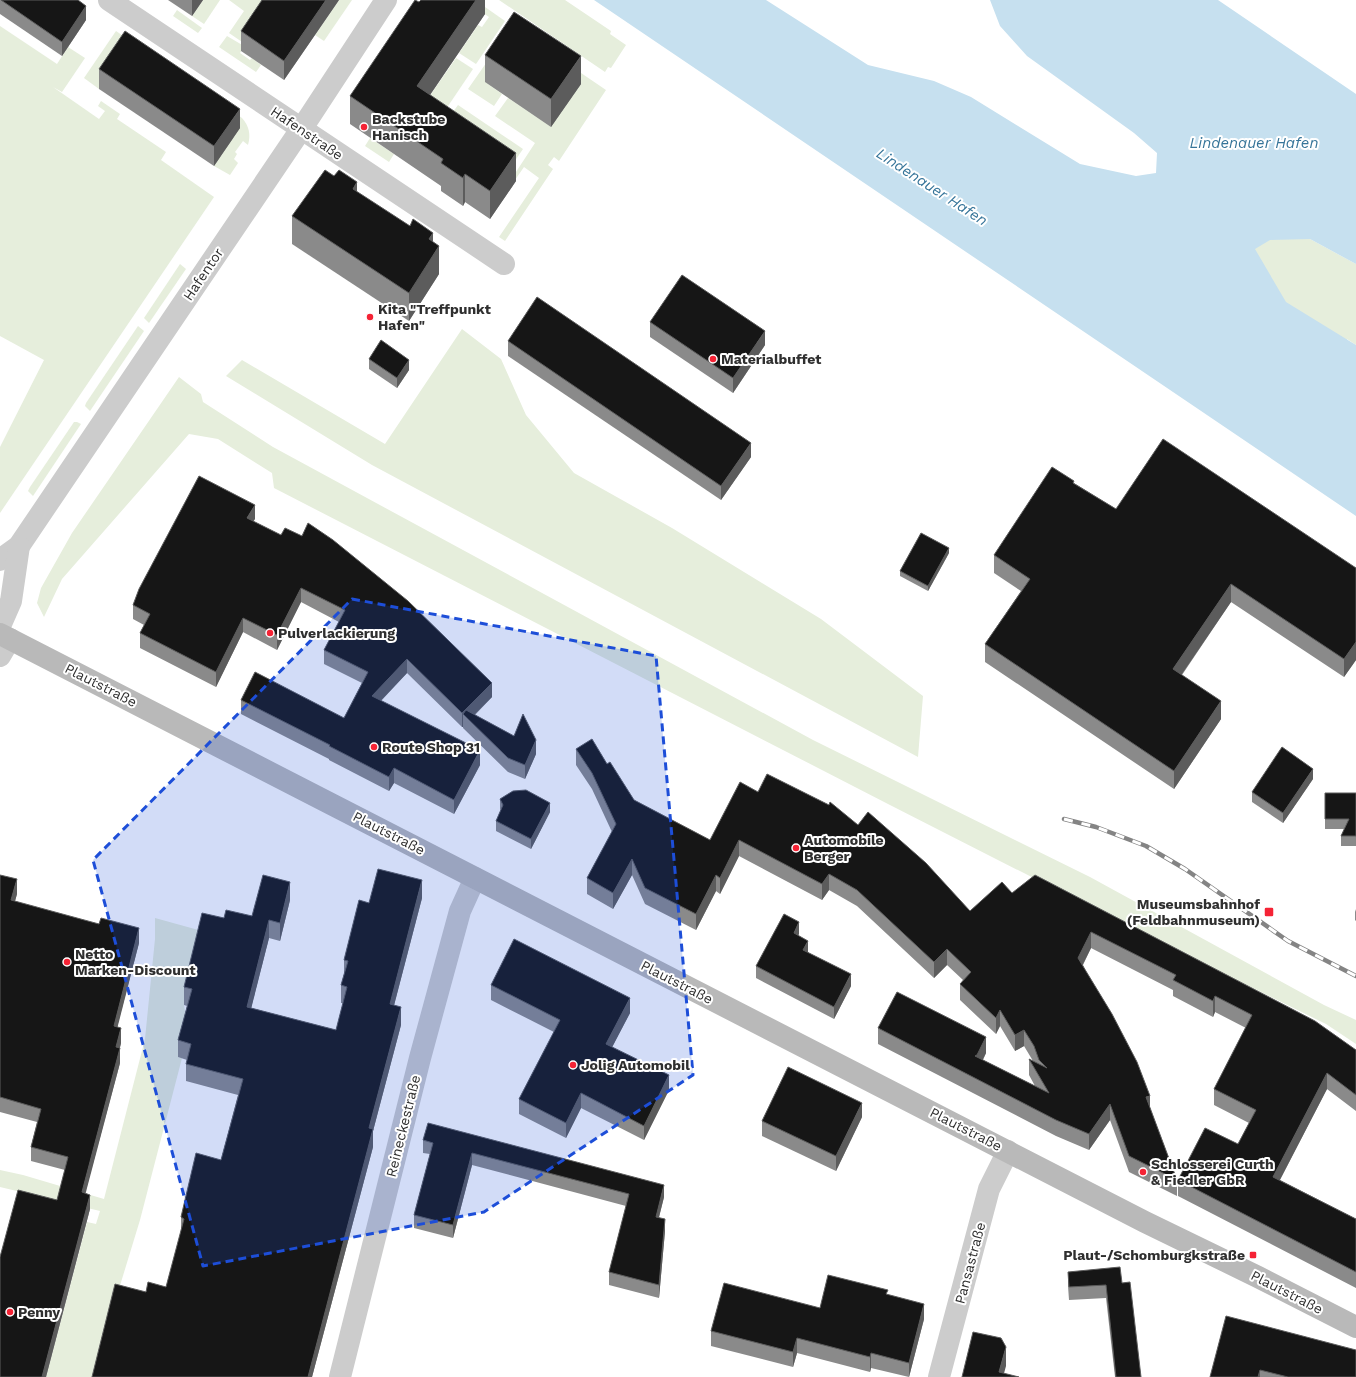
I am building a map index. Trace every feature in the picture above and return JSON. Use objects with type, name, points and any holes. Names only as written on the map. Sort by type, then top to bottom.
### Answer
[{"type":"main road","name":"Plautstraße","points":[[2,639],[475,878],[1144,1222],[1258,1277],[1356,1327]]},
{"type":"street","name":"Hafenstraße","points":[[109,0],[504,264]]},
{"type":"street","name":"Hafentor","points":[[0,560],[19,546],[301,129],[386,0]]},
{"type":"street","name":"Hafentor","points":[[2,639],[11,601],[19,546]]},
{"type":"street","name":"Reineckestraße","points":[[340,1377],[420,1058],[460,911],[475,878]]},
{"type":"street","name":"Pansastraße","points":[[939,1377],[989,1189],[1008,1151]]},
{"type":"highlighted area","points":[[352,599],[656,656],[693,1075],[484,1212],[203,1266],[93,860]]},
{"type":"green space","points":[[203,0],[220,0],[204,24],[192,16]]},
{"type":"green space","points":[[229,0],[275,0],[245,44],[229,33],[244,11]]},
{"type":"green space","points":[[339,0],[352,0],[324,41],[315,35]]},
{"type":"green space","points":[[475,0],[505,21],[476,64],[459,53],[478,25],[482,27],[489,17],[479,10]]},
{"type":"green space","points":[[499,0],[565,0],[611,31],[610,34],[626,45],[611,68],[608,67],[605,72]]},
{"type":"green space","points":[[177,10],[202,28],[198,33],[173,16]]},
{"type":"green space","points":[[0,26],[57,64],[68,47],[85,58],[62,92],[53,87],[99,119],[105,111],[98,106],[101,101],[120,114],[117,119],[166,152],[161,160],[214,197],[0,513],[0,447],[44,360],[0,336]]},
{"type":"green space","points":[[512,26],[606,90],[559,161],[554,157],[548,165],[553,169],[505,241],[499,237],[539,178],[524,167],[515,180],[512,178],[535,143],[495,116],[508,98],[551,127],[485,82],[502,94],[494,106],[468,89]]},
{"type":"green space","points":[[116,31],[242,118],[248,127],[248,145],[243,141],[235,152],[237,154],[234,159],[238,163],[230,175],[214,166],[239,128],[99,89],[84,78]]},
{"type":"green space","points":[[227,36],[244,46],[240,53],[250,60],[252,58],[261,65],[256,72],[219,47]]},
{"type":"green space","points":[[456,58],[473,69],[442,115],[422,107]]},
{"type":"green space","points":[[458,105],[523,149],[506,174],[440,130]]},
{"type":"green space","points":[[370,138],[394,154],[389,162],[365,146]]},
{"type":"green space","points":[[1189,233],[1310,239],[1356,264],[1356,345],[1347,339],[1355,361]]},
{"type":"green space","points":[[180,264],[186,269],[149,323],[144,318]]},
{"type":"green space","points":[[138,326],[144,331],[90,411],[85,406],[86,403]]},
{"type":"green space","points":[[462,329],[501,359],[526,415],[574,473],[672,528],[821,619],[923,696],[918,757],[372,465],[226,376],[242,360],[385,444]]},
{"type":"green space","points":[[179,377],[201,394],[203,402],[273,447],[813,740],[1090,877],[1324,1005],[1356,1020],[1356,1044],[1326,1024],[1173,949],[888,804],[274,488],[272,473],[218,439],[189,434],[62,579],[44,617],[37,603],[41,588],[72,533]]},
{"type":"green space","points":[[74,422],[81,424],[33,496],[28,491],[30,487]]},
{"type":"green space","points":[[155,918],[202,931],[184,1005],[187,1025],[178,1057],[182,1058],[140,1220],[115,1302],[96,1377],[46,1377],[87,1222],[96,1224],[100,1211],[0,1187],[0,1170],[23,1175],[104,1199],[145,1039],[155,939]]},
{"type":"water","name":"Lindenauer Hafen","points":[[594,0],[766,0],[868,65],[934,81],[971,97],[1080,164],[1136,176],[1156,173],[1157,153],[1134,133],[1027,56],[1000,26],[990,0],[1218,0],[1356,94],[1356,264],[1310,239],[1270,240],[1255,249],[1286,302],[1356,345],[1356,516]]},
{"type":"building","points":[[1,0],[78,0],[86,6],[62,42]]},
{"type":"building","points":[[262,0],[326,0],[284,61],[241,31]]},
{"type":"building","points":[[415,0],[419,2],[421,0],[476,0],[417,86],[516,153],[490,191],[465,174],[463,178],[441,163],[443,159],[350,96]]},
{"type":"building","points":[[514,12],[581,56],[551,99],[485,55]]},
{"type":"building","points":[[125,31],[240,109],[214,146],[99,69]]},
{"type":"building","points":[[325,170],[334,176],[339,170],[357,182],[353,189],[410,226],[413,219],[433,233],[429,239],[439,246],[409,293],[292,216]]},
{"type":"building","points":[[682,275],[765,331],[733,378],[650,322]]},
{"type":"building","points":[[537,297],[751,443],[721,486],[508,341]]},
{"type":"building","points":[[381,340],[409,360],[397,378],[369,359]]},
{"type":"building","points":[[1163,439],[1356,568],[1356,642],[1344,659],[1231,584],[1173,669],[1221,701],[1174,771],[985,644],[1030,579],[994,555],[1052,467],[1074,481],[1073,483],[1116,509]]},
{"type":"building","points":[[199,476],[255,505],[247,518],[281,535],[285,528],[302,536],[308,523],[333,540],[408,601],[492,683],[462,713],[407,659],[372,696],[480,750],[454,800],[394,768],[389,777],[241,700],[255,672],[344,718],[368,672],[324,650],[345,610],[301,588],[277,635],[243,618],[216,672],[140,633],[150,614],[133,605],[139,589]]},
{"type":"building","points":[[921,533],[949,548],[928,586],[900,571]]},
{"type":"building","points":[[466,710],[514,736],[523,714],[536,740],[525,765],[508,758],[463,714]]},
{"type":"building","points":[[592,739],[607,764],[610,762],[634,800],[710,840],[740,782],[758,792],[767,774],[829,805],[830,802],[858,825],[868,812],[926,863],[970,911],[1002,882],[1012,893],[1035,875],[1315,1021],[1356,1050],[1356,1095],[1327,1073],[1273,1177],[1356,1219],[1356,1272],[1178,1180],[1205,1128],[1238,1144],[1256,1110],[1214,1089],[1252,1015],[1215,996],[1213,1001],[1173,980],[1176,975],[1091,932],[1078,958],[1112,1014],[1137,1062],[1150,1096],[1146,1097],[1177,1180],[1129,1156],[1110,1104],[1089,1134],[1056,1120],[878,1028],[897,992],[986,1037],[977,1055],[975,1056],[1049,1093],[1029,1059],[1047,1068],[1039,1060],[1034,1046],[1024,1030],[1015,1035],[1000,1010],[996,1018],[960,984],[971,972],[947,949],[934,962],[857,890],[829,874],[822,884],[739,840],[720,878],[716,875],[696,914],[645,888],[632,859],[613,893],[587,878],[616,824],[592,773],[576,749]]},
{"type":"building","points":[[1282,747],[1313,769],[1283,813],[1252,792]]},
{"type":"building","points":[[526,790],[550,803],[531,839],[496,821],[503,805],[500,799],[513,791]]},
{"type":"building","points":[[1325,793],[1356,793],[1356,836],[1341,836],[1349,819],[1325,819]]},
{"type":"building","points":[[378,869],[422,880],[390,1004],[401,1007],[369,1128],[373,1129],[308,1377],[92,1377],[115,1284],[146,1292],[148,1282],[166,1287],[184,1219],[181,1217],[196,1153],[221,1160],[243,1079],[186,1064],[191,1044],[178,1040],[192,989],[184,987],[202,913],[224,918],[226,910],[252,916],[263,875],[290,882],[280,923],[269,920],[247,1007],[336,1030],[347,987],[341,985],[348,961],[344,960],[359,900],[369,903]]},
{"type":"building","points":[[0,875],[17,879],[11,900],[99,924],[101,918],[139,928],[114,1026],[121,1028],[116,1047],[120,1048],[82,1192],[90,1195],[42,1377],[0,1377],[0,1257],[18,1190],[57,1200],[68,1157],[31,1147],[41,1109],[0,1097]]},
{"type":"building","points":[[784,914],[799,922],[794,933],[808,941],[803,950],[851,974],[834,1007],[756,966]]},
{"type":"building","points":[[514,939],[630,998],[606,1044],[669,1075],[644,1126],[581,1093],[566,1123],[519,1099],[560,1020],[491,985]]},
{"type":"building","points":[[788,1067],[862,1103],[836,1156],[762,1121]]},
{"type":"building","points":[[428,1123],[664,1185],[656,1217],[665,1219],[659,1285],[609,1272],[629,1194],[472,1153],[453,1225],[414,1215],[433,1143],[423,1140]]},
{"type":"building","points":[[1120,1267],[1122,1283],[1130,1282],[1141,1377],[1116,1377],[1106,1285],[1069,1287],[1068,1272]]},
{"type":"building","points":[[828,1275],[888,1290],[886,1294],[924,1304],[909,1363],[871,1353],[870,1357],[797,1338],[793,1352],[711,1331],[724,1283],[820,1308]]},
{"type":"building","points":[[1226,1316],[1356,1350],[1356,1377],[1288,1377],[1260,1370],[1258,1377],[1210,1377]]},
{"type":"building","points":[[973,1332],[1001,1338],[1006,1347],[999,1372],[1019,1377],[962,1377]]},
{"type":"railway","points":[[1064,819],[1096,827],[1146,846],[1185,869],[1288,941],[1356,976]]},
{"type":"place","name":"Backstube Hanisch","points":[[364,127]]},
{"type":"place","name":"Kita \"Treffpunkt Hafen\"","points":[[370,317]]},
{"type":"place","name":"Materialbuffet","points":[[713,359]]},
{"type":"place","name":"Pulverlackierung","points":[[270,633]]},
{"type":"place","name":"Route Shop 31","points":[[374,747]]},
{"type":"place","name":"Automobile Berger","points":[[796,848]]},
{"type":"place","name":"Museumsbahnhof (Feldbahnmuseum)","points":[[1269,912]]},
{"type":"place","name":"Netto Marken-Discount","points":[[67,962]]},
{"type":"place","name":"Jolig Automobil","points":[[573,1065]]},
{"type":"place","name":"Schlosserei Curth & Fiedler GbR","points":[[1143,1172]]},
{"type":"place","name":"Plaut-/Schomburgkstraße","points":[[1253,1255]]},
{"type":"place","name":"Penny","points":[[10,1312]]}]
